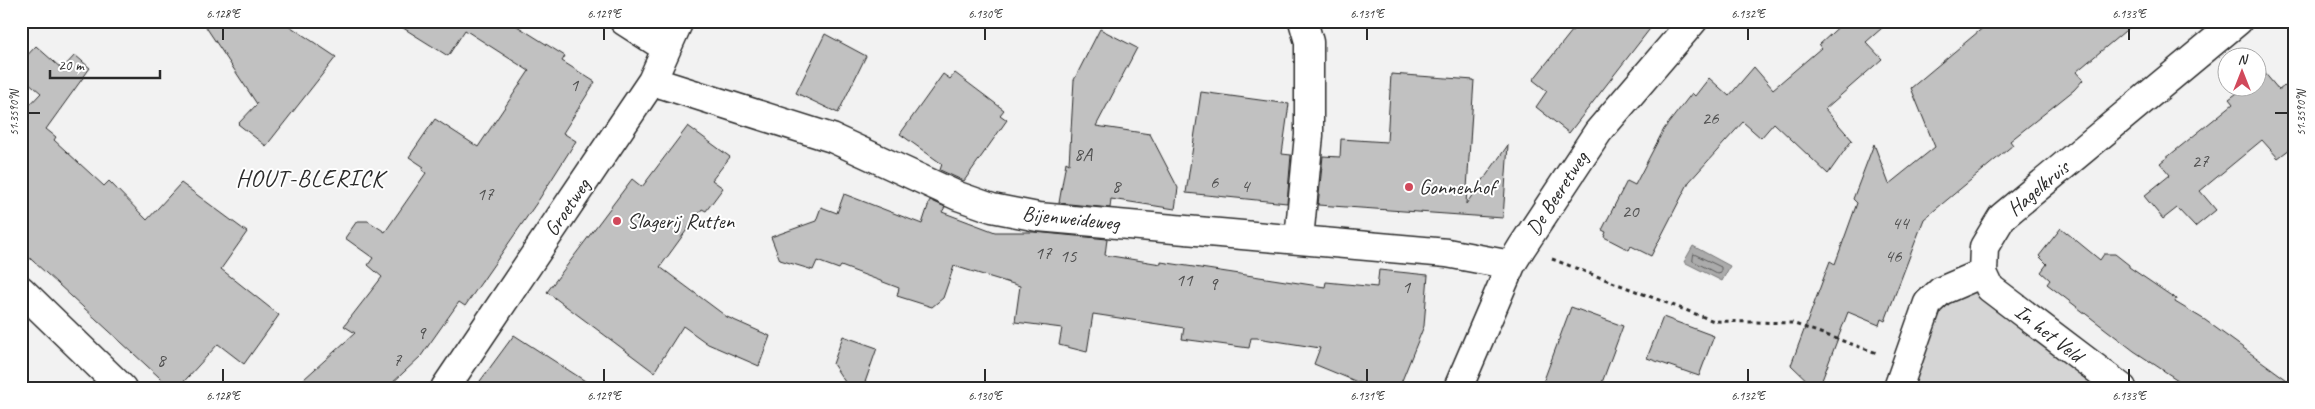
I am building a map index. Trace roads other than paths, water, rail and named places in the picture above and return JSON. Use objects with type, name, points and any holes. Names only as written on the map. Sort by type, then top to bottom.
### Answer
[{"type":"street","points":[[624,21],[666,48]]},
{"type":"street","name":"Groetweg","points":[[445,388],[652,81],[679,21]]},
{"type":"street","points":[[1299,240],[1309,135],[1309,42],[1303,21]]},
{"type":"street","name":"De Beeretweg","points":[[1458,388],[1516,256],[1598,132],[1693,21]]},
{"type":"street","name":"Hagelkruis","points":[[1983,273],[1984,247],[2002,217],[2238,21]]},
{"type":"street","name":"Bijenweideweg","points":[[652,81],[832,138],[958,196],[992,208],[1038,217],[1447,254],[1516,256]]},
{"type":"street","points":[[1903,375],[1928,303],[1940,291],[1983,273]]},
{"type":"street","name":"In het Veld","points":[[1983,273],[1990,288],[2122,388]]},
{"type":"street","points":[[21,290],[122,388]]},
{"type":"water","points":[[1693,246],[1730,266],[1722,281],[1684,262]]},
{"type":"place","name":"Gonnenhof","points":[[1409,187]]},
{"type":"place","name":"Slagerij Rutten","points":[[617,221]]},
{"type":"district","name":"HOUT-BLERICK","points":[[310,178]]}]
